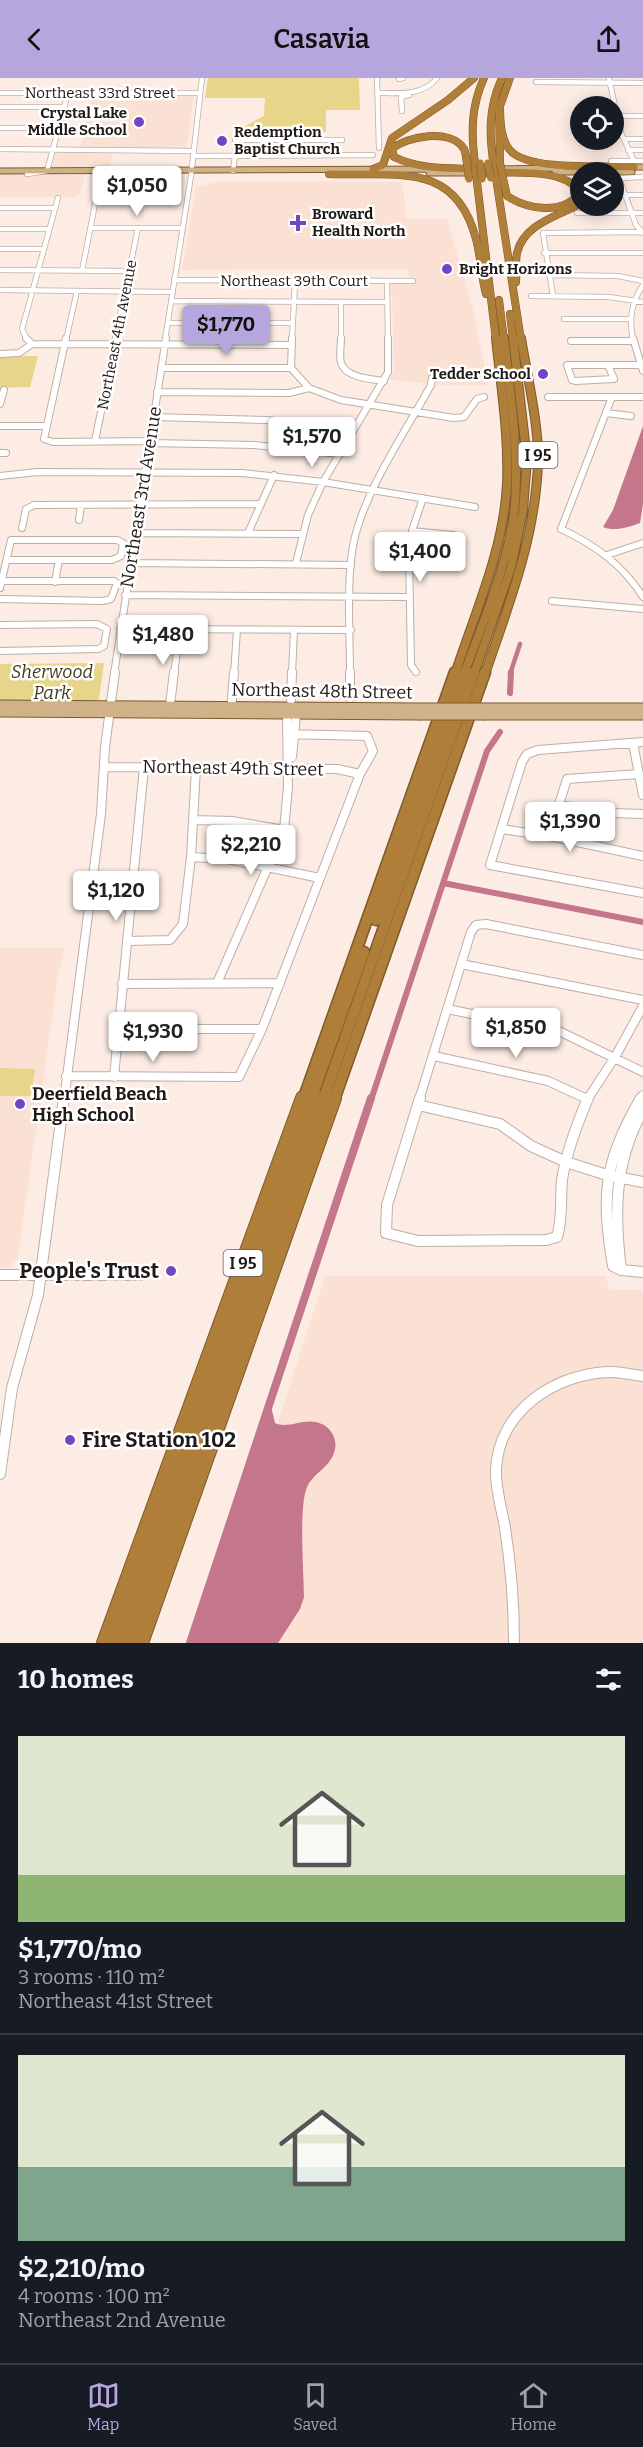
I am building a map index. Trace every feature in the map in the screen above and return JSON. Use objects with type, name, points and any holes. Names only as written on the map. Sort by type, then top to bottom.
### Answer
[{"type":"highway","points":[[374,169],[382,166],[389,144],[395,136],[448,100],[474,78]]},
{"type":"highway","name":"I 95","points":[[141,1643],[514,591],[532,531],[538,467],[535,425],[486,171],[471,117],[484,78]]},
{"type":"highway","points":[[115,1643],[506,552],[515,505],[517,444],[486,171],[476,118],[481,96],[490,78]]},
{"type":"highway","points":[[486,171],[484,119],[488,98],[497,78]]},
{"type":"highway","name":"I 95","points":[[104,1643],[361,940],[457,668],[495,551],[507,478],[507,427],[495,325],[486,171],[489,112],[502,78]]},
{"type":"highway","points":[[476,238],[496,122],[510,78]]},
{"type":"highway","points":[[500,104],[501,123],[508,146],[520,157],[548,165],[634,164]]},
{"type":"highway","points":[[486,171],[467,163],[462,147],[454,141],[442,138],[423,136],[406,139],[397,143],[392,149],[394,157],[410,164],[432,168],[486,171],[558,177],[576,185],[580,194],[573,201],[561,206],[530,206],[507,196],[486,171]]},
{"type":"highway","points":[[387,154],[390,169],[402,174]]},
{"type":"highway","points":[[329,174],[414,176],[438,181],[454,194],[464,209],[476,238],[481,278],[495,325]]},
{"type":"highway","points":[[130,1643],[511,568],[524,502],[526,450],[513,316],[520,312],[516,287],[517,253],[521,242],[534,228],[570,209]]},
{"type":"highway","points":[[507,478],[517,444]]},
{"type":"main road","points":[[0,172],[27,174],[75,171],[402,174],[634,164],[643,170]]},
{"type":"main road","points":[[0,172],[374,169],[570,172]]},
{"type":"main road","points":[[624,171],[643,170]]},
{"type":"main road","name":"Northeast 48th Street","points":[[0,708],[14,705],[643,715]]},
{"type":"main road","name":"Northeast 48th Street","points":[[0,708],[110,708],[170,705],[292,715],[419,712]]},
{"type":"main road","name":"Northeast 48th Street","points":[[487,712],[643,708]]},
{"type":"street","name":"Northeast 3rd Avenue","points":[[0,1474],[12,1388],[34,1311],[105,767],[120,629],[191,172],[202,78]]},
{"type":"street","points":[[377,78],[379,148]]},
{"type":"street","points":[[378,93],[414,92],[429,87],[437,78]]},
{"type":"street","points":[[536,82],[569,80],[643,82]]},
{"type":"street","points":[[609,80],[613,96]]},
{"type":"street","points":[[402,111],[401,97],[416,95],[414,92]]},
{"type":"street","name":"Northeast 33rd Street","points":[[0,93],[200,93]]},
{"type":"street","points":[[47,172],[68,93]]},
{"type":"street","points":[[0,107],[65,107]]},
{"type":"street","points":[[624,116],[643,116]]},
{"type":"street","points":[[0,128],[59,128]]},
{"type":"street","points":[[233,171],[235,140],[238,133]]},
{"type":"street","points":[[342,133],[343,156]]},
{"type":"street","points":[[624,136],[634,164]]},
{"type":"street","points":[[625,139],[643,139]]},
{"type":"street","points":[[235,140],[342,140]]},
{"type":"street","points":[[0,149],[234,156],[373,155]]},
{"type":"street","points":[[628,150],[643,150]]},
{"type":"street","points":[[612,161],[634,164],[643,161]]},
{"type":"street","points":[[642,232],[636,225],[626,195],[623,193],[622,178],[643,177]]},
{"type":"street","points":[[626,195],[643,195]]},
{"type":"street","points":[[32,344],[25,338],[22,329],[58,198]]},
{"type":"street","points":[[82,271],[95,204]]},
{"type":"street","points":[[0,208],[55,208]]},
{"type":"street","points":[[624,213],[643,213]]},
{"type":"street","points":[[92,228],[182,228]]},
{"type":"street","name":"Northeast 4th Avenue","points":[[96,441],[138,228]]},
{"type":"street","points":[[0,229],[50,229]]},
{"type":"street","points":[[552,296],[544,253],[543,233],[642,232]]},
{"type":"street","points":[[0,249],[44,249]]},
{"type":"street","points":[[544,253],[643,253]]},
{"type":"street","points":[[0,270],[130,271]]},
{"type":"street","points":[[549,275],[618,276],[643,283],[633,300],[629,318],[633,341],[642,368],[608,365],[567,365],[574,381],[612,380],[614,378],[608,365]]},
{"type":"street","name":"Northeast 39th Court","points":[[174,280],[413,281]]},
{"type":"street","points":[[295,281],[291,368],[309,388],[341,400],[459,418],[467,414],[477,399],[484,397]]},
{"type":"street","points":[[296,563],[302,534],[323,482],[384,381],[390,365],[387,281]]},
{"type":"street","points":[[0,290],[173,292]]},
{"type":"street","points":[[76,291],[44,439],[46,441],[245,445],[340,454]]},
{"type":"street","points":[[531,297],[609,297],[643,302]]},
{"type":"street","points":[[171,301],[387,302]]},
{"type":"street","points":[[341,302],[341,362],[343,368],[352,374],[384,381]]},
{"type":"street","points":[[564,318],[629,318]]},
{"type":"street","points":[[168,322],[292,323]]},
{"type":"street","points":[[571,342],[633,341]]},
{"type":"street","points":[[0,354],[19,353],[32,344],[292,345]]},
{"type":"street","points":[[161,368],[291,368]]},
{"type":"street","points":[[350,698],[351,565],[354,540],[373,490],[431,385],[432,378]]},
{"type":"street","points":[[157,392],[289,393],[309,388]]},
{"type":"street","points":[[0,401],[4,390]]},
{"type":"street","points":[[548,397],[643,397]]},
{"type":"street","points":[[612,397],[561,529],[607,555],[643,597]]},
{"type":"street","points":[[606,413],[630,416]]},
{"type":"street","points":[[153,417],[267,420],[354,429]]},
{"type":"street","points":[[0,426],[47,426]]},
{"type":"street","points":[[0,476],[37,472],[274,475],[475,507]]},
{"type":"street","points":[[248,533],[259,504],[274,475]]},
{"type":"street","points":[[416,672],[411,665],[407,565],[412,531],[423,498]]},
{"type":"street","points":[[22,528],[29,506],[259,504]]},
{"type":"street","points":[[79,520],[81,505]]},
{"type":"street","points":[[412,531],[453,535]]},
{"type":"street","points":[[136,533],[302,534]]},
{"type":"street","points":[[0,599],[111,599],[117,583],[114,581],[0,584],[11,540],[121,541],[121,556],[118,559],[7,560]]},
{"type":"street","points":[[607,555],[643,543]]},
{"type":"street","points":[[55,582],[59,560]]},
{"type":"street","points":[[130,563],[351,565]]},
{"type":"street","points":[[407,565],[442,566]]},
{"type":"street","points":[[126,595],[408,597]]},
{"type":"street","points":[[552,601],[643,609]]},
{"type":"street","points":[[0,625],[102,626],[107,629],[104,646],[98,650],[0,651]]},
{"type":"street","points":[[120,629],[351,630]]},
{"type":"street","points":[[170,705],[180,630]]},
{"type":"street","points":[[231,710],[237,630]]},
{"type":"street","points":[[291,700],[294,630]]},
{"type":"street","points":[[217,983],[284,830],[289,769],[291,768],[292,715]]},
{"type":"street","points":[[66,1076],[239,1077],[262,1029],[360,774],[374,751],[374,744],[367,736],[290,734]]},
{"type":"street","points":[[643,742],[538,750],[527,754],[522,762],[490,865],[643,893]]},
{"type":"street","points":[[633,743],[643,795]]},
{"type":"street","name":"Northeast 49th Street","points":[[105,767],[337,769],[360,774]]},
{"type":"street","points":[[114,1077],[144,767]]},
{"type":"street","points":[[127,941],[170,940],[183,924],[191,857],[196,768]]},
{"type":"street","points":[[549,836],[567,779],[639,774]]},
{"type":"street","points":[[558,805],[613,813],[643,814]]},
{"type":"street","points":[[193,820],[232,821],[284,830]]},
{"type":"street","points":[[501,829],[549,836],[643,856]]},
{"type":"street","points":[[191,857],[227,859],[320,878]]},
{"type":"street","points":[[643,956],[486,924],[476,925],[471,932],[387,1205],[386,1233],[418,1241],[557,1238],[562,1222],[562,1182],[566,1162],[587,1099],[615,1058],[643,1006]]},
{"type":"street","points":[[461,964],[643,1000]]},
{"type":"street","points":[[122,984],[280,983]]},
{"type":"street","points":[[447,1009],[561,1032],[585,1041],[643,1072]]},
{"type":"street","points":[[118,1029],[262,1029]]},
{"type":"street","points":[[434,1056],[548,1081],[587,1099]]},
{"type":"street","points":[[643,1095],[607,1175],[605,1210],[612,1266],[621,1270],[643,1272]]},
{"type":"street","points":[[418,1105],[500,1124],[531,1146],[566,1162],[607,1175],[643,1182]]},
{"type":"street","points":[[621,1270],[616,1239],[617,1177],[629,1124],[643,1110]]},
{"type":"street","points":[[629,1124],[643,1128]]},
{"type":"street","points":[[0,1275],[141,1275]]},
{"type":"street","points":[[514,1643],[513,1584],[496,1470],[499,1444],[511,1421],[530,1400],[553,1385],[583,1376],[612,1372],[643,1376]]},
{"type":"shaded area","name":"Crystal Lake Middle School","points":[[93,94],[194,94],[187,149],[80,149]]},
{"type":"shaded area","points":[[55,150],[114,151],[109,169],[52,169]]},
{"type":"shaded area","points":[[0,175],[85,175],[79,195],[74,197],[0,197]]},
{"type":"shaded area","name":"Broward Health North","points":[[220,181],[403,182],[406,219],[447,219],[474,313],[488,385],[435,385],[389,379],[394,369],[390,284],[410,283],[408,269],[182,270],[196,187]]},
{"type":"shaded area","points":[[643,426],[643,504],[640,523],[617,529],[603,527],[613,510]]},
{"type":"shaded area","name":"Deerfield Beach High School","points":[[0,948],[65,948],[59,970],[18,1257],[8,1268],[0,1268]]},
{"type":"shaded area","points":[[325,1276],[606,1276],[609,1290],[643,1290],[643,1643],[207,1643]]},
{"type":"shaded area","points":[[270,1402],[275,1423],[286,1425],[317,1422],[329,1430],[335,1442],[331,1460],[311,1480],[305,1494],[302,1522],[304,1597],[300,1609],[278,1643],[190,1643]]},
{"type":"green space","points":[[208,78],[359,78],[360,110],[326,110],[326,132],[234,132],[264,116],[265,98],[205,98]]},
{"type":"green space","points":[[0,356],[38,356],[30,387],[0,388]]},
{"type":"green space","name":"Sherwood Park","points":[[104,663],[99,699],[94,701],[0,701],[0,664]]},
{"type":"green space","points":[[0,1068],[35,1069],[31,1096],[0,1096]]},
{"type":"waterway","points":[[510,674],[520,644]]},
{"type":"waterway","points":[[510,693],[511,672]]},
{"type":"waterway","points":[[443,883],[487,751],[500,732]]},
{"type":"waterway","points":[[371,1100],[443,883]]},
{"type":"waterway","points":[[443,883],[643,922]]},
{"type":"waterway","points":[[190,1643],[371,1098]]},
{"type":"place","name":"Crystal Lake Middle School","points":[[139,122]]},
{"type":"place","name":"Redemption Baptist Church","points":[[222,141]]},
{"type":"place","name":"Broward Health North","points":[[298,223]]},
{"type":"place","name":"Bright Horizons","points":[[447,269]]},
{"type":"place","name":"Tedder School","points":[[543,374]]},
{"type":"place","name":"Deerfield Beach High School","points":[[20,1104]]},
{"type":"place","name":"People's Trust","points":[[171,1271]]},
{"type":"place","name":"Fire Station 102","points":[[70,1440]]}]
